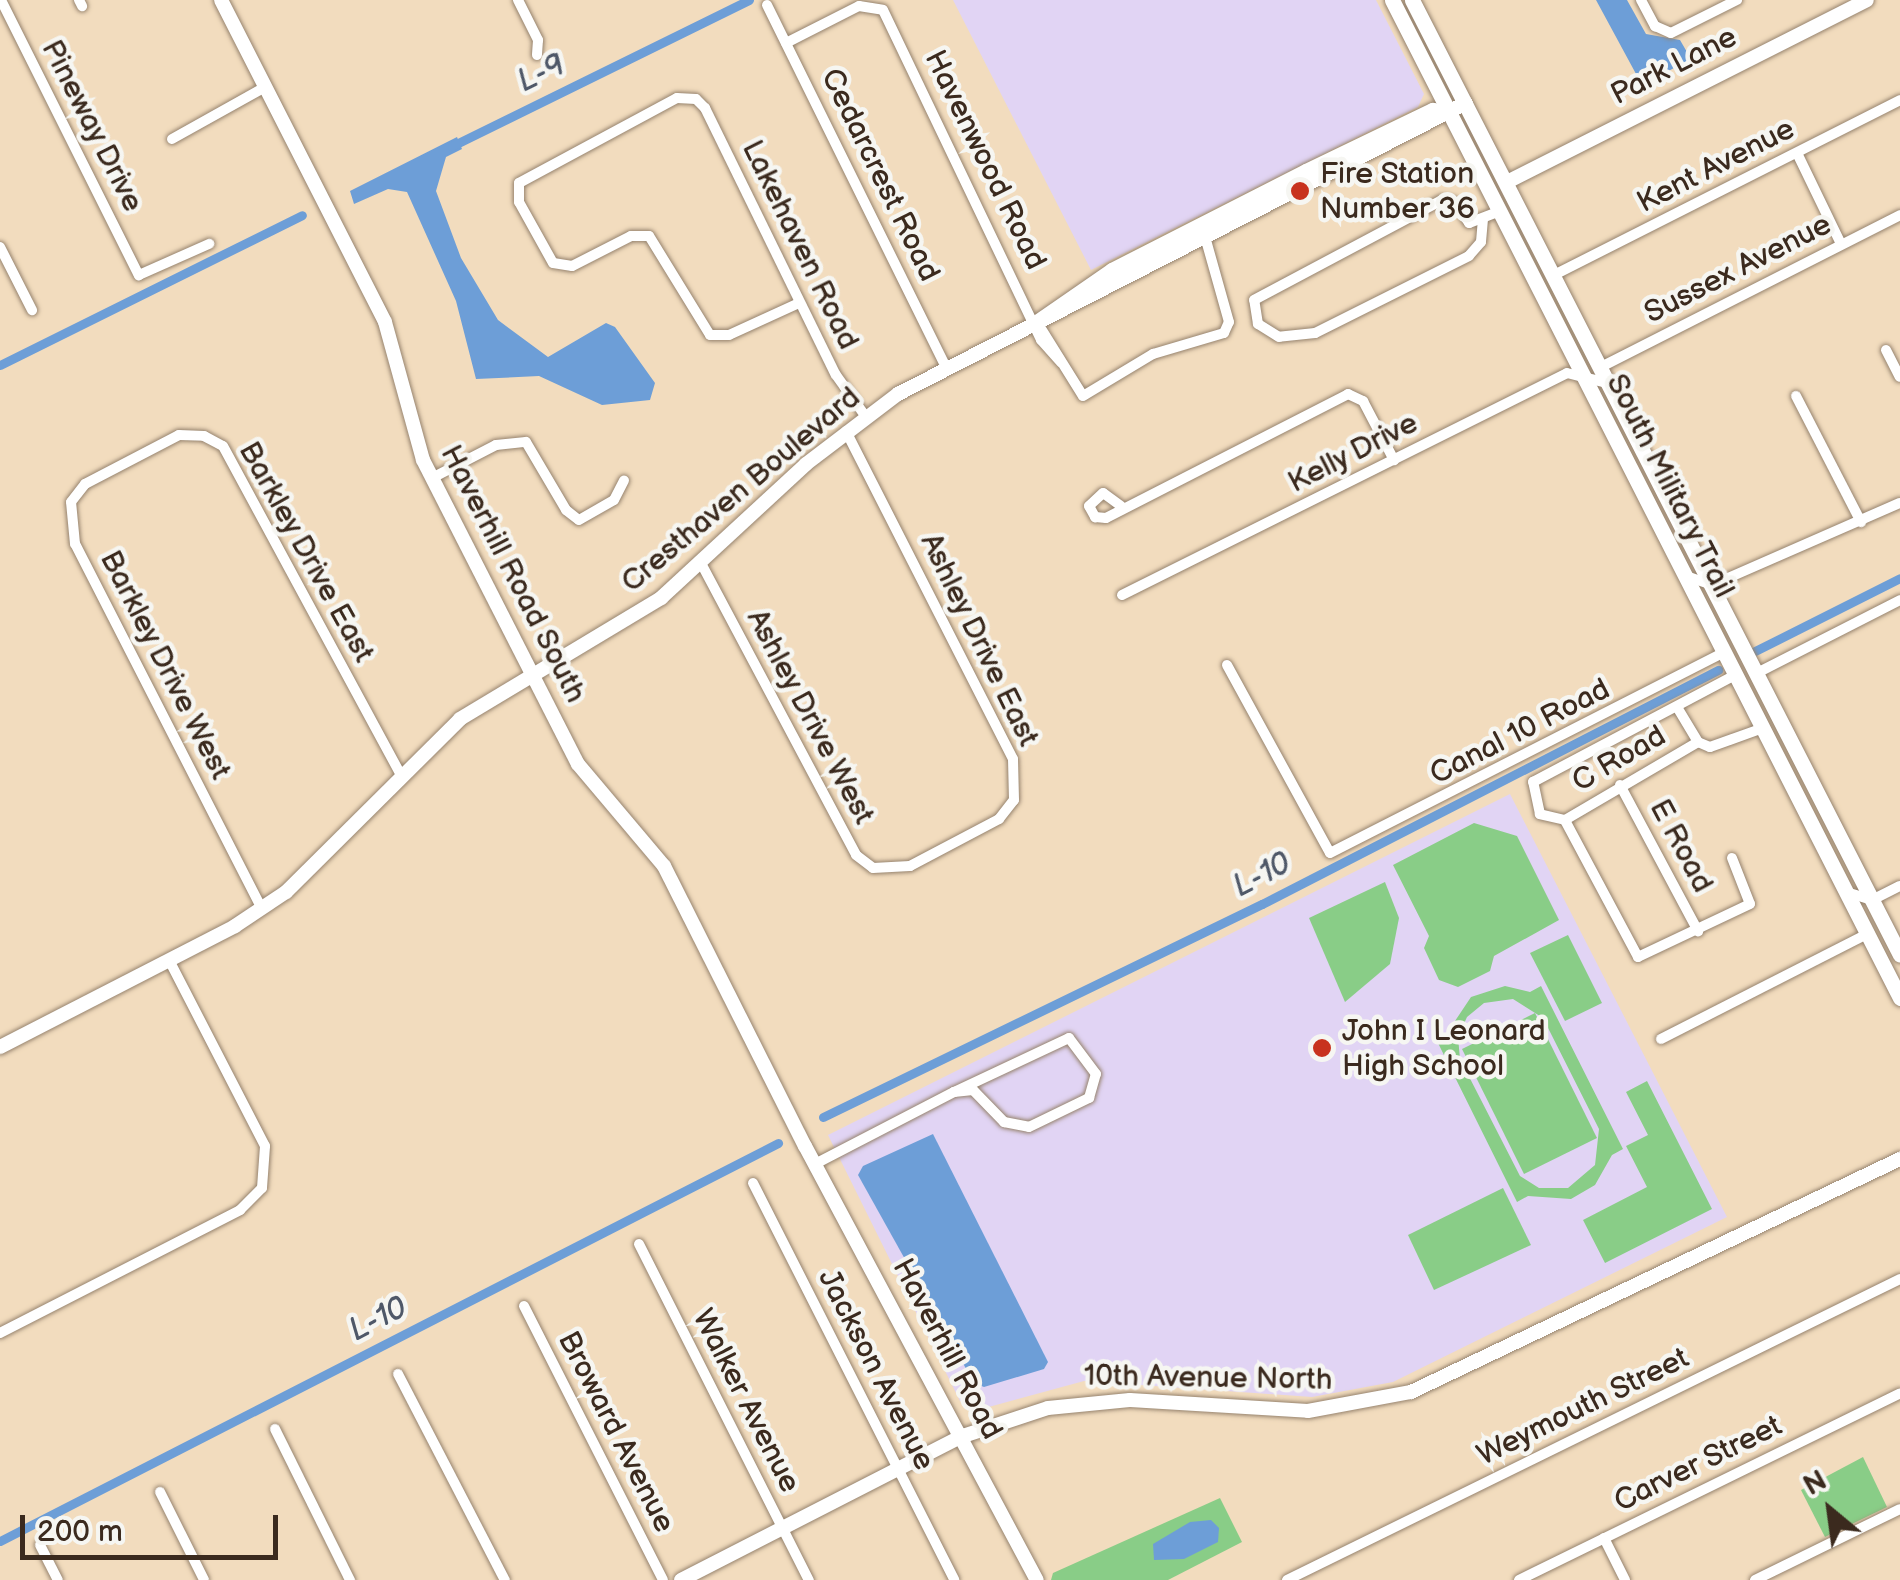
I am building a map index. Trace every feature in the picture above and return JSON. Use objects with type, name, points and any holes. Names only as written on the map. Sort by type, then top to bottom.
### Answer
[{"type":"main road","name":"South Military Trail","points":[[1392,0],[1562,332],[1591,370],[1683,574],[1900,998]]},
{"type":"main road","name":"South Military Trail","points":[[1412,0],[1585,339],[1591,370],[1608,383],[1900,955]]},
{"type":"main road","points":[[1562,332],[1585,339]]},
{"type":"main road","points":[[1704,614],[1719,624],[1758,698],[1774,707]]},
{"type":"street","name":"Pineway Drive","points":[[0,0],[139,275],[208,244]]},
{"type":"street","name":"Haverhill Road South","points":[[222,0],[385,322],[432,478],[586,777],[664,866],[804,1146]]},
{"type":"street","points":[[518,0],[538,40],[538,56]]},
{"type":"street","points":[[1642,0],[1655,26],[1671,32],[1737,0]]},
{"type":"street","name":"Park Lane","points":[[1507,182],[1866,0]]},
{"type":"street","name":"Cedarcrest Road","points":[[767,4],[946,367]]},
{"type":"street","name":"Havenwood Road","points":[[786,42],[859,6],[884,10],[1036,322]]},
{"type":"street","points":[[172,139],[265,87]]},
{"type":"street","name":"Lakehaven Road","points":[[800,303],[724,337],[710,334],[650,236],[631,236],[572,266],[553,263],[519,202],[519,183],[690,97],[705,108],[800,303],[866,417]]},
{"type":"street","name":"Kent Avenue","points":[[1554,275],[1900,100]]},
{"type":"street","name":"Cresthaven Boulevard","points":[[0,1047],[262,909],[332,852],[400,773],[460,719],[631,619],[702,565],[846,431],[866,417],[946,367],[1201,243],[1466,103]]},
{"type":"street","name":"Cresthaven Boulevard","points":[[1036,322],[1112,270],[1306,170],[1433,110],[1450,113]]},
{"type":"street","points":[[1797,154],[1841,244]]},
{"type":"street","points":[[1483,219],[1481,242],[1468,256],[1314,333],[1266,333],[1254,300],[1442,200],[1454,202],[1469,223],[1500,211]]},
{"type":"street","name":"Sussex Avenue","points":[[1591,370],[1900,214]]},
{"type":"street","points":[[1036,322],[1041,340],[1083,396],[1153,354],[1224,334],[1229,322],[1216,274],[1201,243]]},
{"type":"street","points":[[0,247],[32,310]]},
{"type":"street","points":[[1886,350],[1900,377]]},
{"type":"street","name":"Kelly Drive","points":[[1122,595],[1567,373],[1591,370]]},
{"type":"street","points":[[1121,506],[1348,394],[1363,401],[1394,460]]},
{"type":"street","points":[[1796,396],[1861,522]]},
{"type":"street","name":"Ashley Drive East","points":[[846,431],[1013,759],[1014,800],[999,819],[948,848]]},
{"type":"street","name":"Barkley Drive East","points":[[125,460],[185,434],[204,436],[228,450],[400,773]]},
{"type":"street","points":[[432,478],[496,445],[526,442],[566,510],[579,520],[614,500],[624,480]]},
{"type":"street","name":"Barkley Drive West","points":[[125,460],[80,489],[72,502],[72,537],[262,909]]},
{"type":"street","points":[[1683,574],[1712,586],[1817,535],[1861,522],[1900,503]]},
{"type":"street","name":"Ashley Drive West","points":[[702,565],[856,855],[873,868],[899,868],[948,848]]},
{"type":"street","points":[[1756,673],[1900,600]]},
{"type":"street","name":"Canal 10 Road","points":[[1227,665],[1325,850],[1336,852],[1724,652]]},
{"type":"street","points":[[1732,858],[1750,904],[1638,957],[1565,820],[1540,814],[1533,782],[1736,675]]},
{"type":"street","points":[[1677,707],[1698,742]]},
{"type":"street","name":"C Road","points":[[1565,820],[1698,742],[1710,747],[1763,728]]},
{"type":"street","name":"E Road","points":[[1620,785],[1698,931]]},
{"type":"street","points":[[1845,891],[1872,900],[1900,886]]},
{"type":"street","points":[[1661,1039],[1867,934]]},
{"type":"street","points":[[0,1333],[240,1210],[259,1194],[268,1171],[265,1146],[170,960]]},
{"type":"street","points":[[815,1164],[954,1092],[1069,1038],[1096,1074],[1089,1098],[1029,1127],[1004,1122],[973,1090],[954,1092]]},
{"type":"street","name":"Haverhill Road","points":[[804,1146],[1038,1580]]},
{"type":"street","name":"10th Avenue North","points":[[680,1580],[963,1436],[1022,1415],[1102,1400],[1281,1412],[1411,1392],[1900,1159]]},
{"type":"street","name":"Jackson Avenue","points":[[753,1183],[954,1580]]},
{"type":"street","name":"Walker Avenue","points":[[638,1244],[809,1580]]},
{"type":"street","name":"Weymouth Street","points":[[1287,1580],[1900,1279]]},
{"type":"street","name":"Broward Avenue","points":[[524,1306],[663,1580]]},
{"type":"street","points":[[398,1374],[506,1580]]},
{"type":"street","name":"Carver Street","points":[[1519,1580],[1900,1393]]},
{"type":"street","points":[[275,1429],[350,1580]]},
{"type":"street","points":[[160,1492],[204,1580]]},
{"type":"street","points":[[1756,1580],[1900,1509]]},
{"type":"street","points":[[1604,1538],[1624,1580]]},
{"type":"street","points":[[40,1545],[58,1580]]},
{"type":"shaded area","points":[[953,0],[1376,0],[1424,94],[1418,107],[1091,270]]},
{"type":"shaded area","name":"John I Leonard High School","points":[[1510,794],[1727,1217],[1393,1382],[1312,1397],[1084,1381],[985,1408],[960,1401],[828,1135]]},
{"type":"green space","points":[[1474,823],[1517,836],[1559,920],[1494,956],[1490,971],[1458,987],[1439,980],[1424,948],[1429,936],[1393,865]]},
{"type":"green space","points":[[1385,882],[1399,918],[1390,964],[1345,1002],[1309,918]]},
{"type":"green space","points":[[1568,935],[1602,1003],[1565,1021],[1530,953]]},
{"type":"green space","points":[[1505,986],[1530,992],[1541,986],[1623,1149],[1612,1155],[1595,1185],[1571,1199],[1528,1196],[1517,1202],[1436,1039],[1447,1033],[1471,997]],"holes":[[[1513,999],[1543,1018],[1599,1129],[1595,1165],[1568,1188],[1539,1188],[1520,1176],[1460,1059],[1458,1037],[1467,1017],[1484,1003]]]},
{"type":"green space","points":[[1535,1013],[1597,1138],[1524,1174],[1462,1049]]},
{"type":"green space","points":[[1647,1081],[1712,1209],[1605,1263],[1583,1220],[1647,1187],[1626,1146],[1648,1135],[1626,1092]]},
{"type":"green space","points":[[1503,1188],[1531,1245],[1434,1290],[1408,1235]]},
{"type":"green space","points":[[1863,1457],[1887,1507],[1825,1537],[1801,1490]]},
{"type":"green space","points":[[1220,1498],[1242,1542],[1168,1580],[1051,1580],[1053,1573]]},
{"type":"water","points":[[1596,0],[1627,0],[1646,34],[1680,40],[1691,59],[1642,85]]},
{"type":"water","points":[[457,137],[462,149],[446,157],[436,191],[461,258],[498,320],[548,357],[606,323],[615,327],[655,383],[650,400],[602,405],[539,376],[476,379],[456,301],[407,192],[388,189],[354,204],[350,191]]},
{"type":"water","points":[[933,1134],[1048,1362],[1044,1369],[984,1387],[974,1383],[858,1175],[863,1166]]},
{"type":"water","points":[[1211,1520],[1219,1528],[1218,1542],[1184,1559],[1154,1560],[1153,1544],[1190,1522]]},
{"type":"waterway","name":"L-9","points":[[452,146],[749,0]]},
{"type":"waterway","name":"L-9","points":[[0,365],[302,215]]},
{"type":"waterway","name":"L-10","points":[[1755,651],[1900,578]]},
{"type":"waterway","name":"L-10","points":[[823,1117],[1262,904],[1718,670]]},
{"type":"waterway","name":"L-10","points":[[0,1541],[778,1143]]},
{"type":"place","name":"Fire Station Number 36","points":[[1300,191]]},
{"type":"place","name":"John I Leonard High School","points":[[1322,1048]]}]
